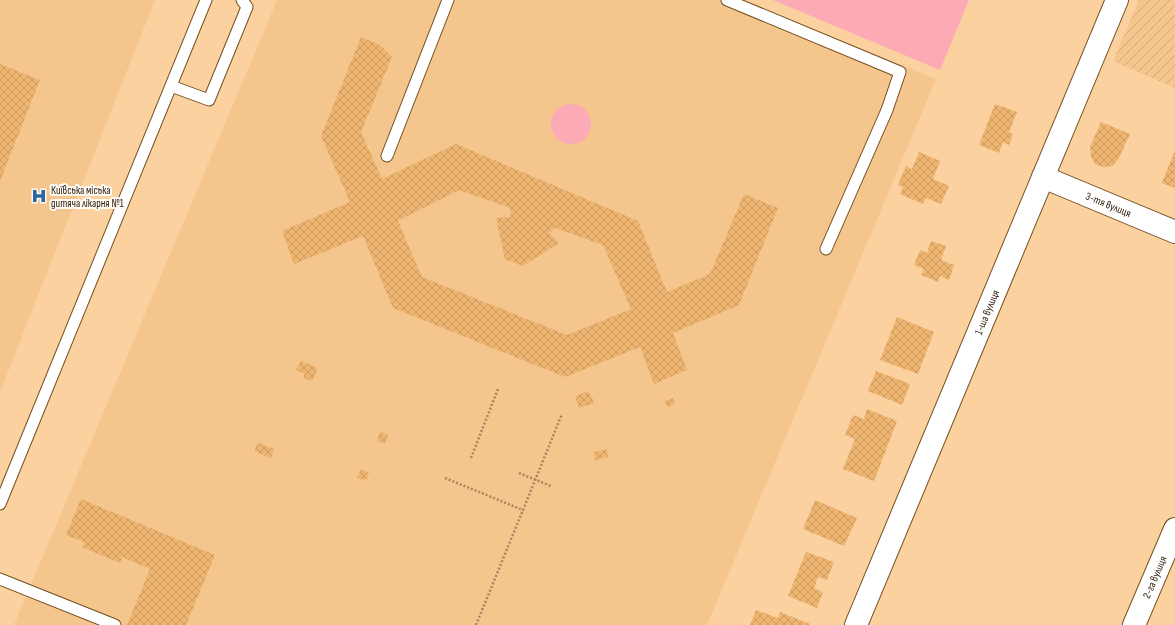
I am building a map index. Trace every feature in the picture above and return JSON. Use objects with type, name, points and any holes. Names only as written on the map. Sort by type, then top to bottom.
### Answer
[{"type":"street","name":"1-ша вулиця","points":[[856,625],[1117,0]]},
{"type":"street","name":"3-тя вулиця","points":[[1042,177],[1175,232]]},
{"type":"street","name":"2-га вулиця","points":[[1134,625],[1175,529]]},
{"type":"lane","points":[[0,504],[206,0]]},
{"type":"lane","points":[[171,86],[208,100],[247,7],[242,0]]},
{"type":"lane","points":[[387,156],[448,0]]},
{"type":"lane","points":[[727,0],[900,72],[887,110],[826,249]]},
{"type":"lane","points":[[0,579],[115,625]]},
{"type":"path","points":[[471,458],[498,389]]},
{"type":"path","points":[[476,625],[562,414]]},
{"type":"path","points":[[519,473],[551,486]]},
{"type":"path","points":[[445,478],[523,510]]},
{"type":"shaded area","name":"Київська міська дитяча лікарня №1","points":[[0,0],[155,0],[0,392]]},
{"type":"shaded area","points":[[277,0],[743,0],[936,79],[707,625],[14,625]]},
{"type":"shaded area","points":[[773,0],[969,0],[940,70]]},
{"type":"shaded area","points":[[1139,0],[1175,0],[1175,88],[1113,61]]},
{"type":"shaded area","points":[[571,104],[579,106],[585,110],[589,116],[591,124],[589,132],[585,138],[579,142],[571,144],[563,142],[557,138],[553,132],[551,124],[553,116],[557,110],[563,106]]},
{"type":"building","points":[[361,37],[380,45],[392,57],[361,132],[382,179],[456,144],[638,221],[667,292],[710,274],[744,194],[778,208],[739,305],[673,333],[687,370],[654,384],[640,347],[565,377],[393,308],[363,236],[294,264],[282,231],[350,202],[321,136]],"holes":[[[459,190],[510,208],[511,217],[496,218],[505,259],[523,266],[559,243],[549,233],[555,228],[603,245],[631,309],[567,335],[422,277],[398,221]]]},
{"type":"building","points":[[0,64],[40,80],[0,181]]},
{"type":"building","points":[[995,104],[1017,112],[1009,132],[1013,134],[1009,145],[1003,142],[999,153],[979,145]]},
{"type":"building","points":[[1101,122],[1130,134],[1119,158],[1113,166],[1103,167],[1095,164],[1091,156],[1090,147]]},
{"type":"building","points":[[1175,150],[1175,188],[1162,183]]},
{"type":"building","points":[[919,152],[940,161],[933,179],[949,186],[941,204],[926,198],[923,204],[900,194],[903,187],[898,185],[906,166],[912,169]]},
{"type":"building","points":[[931,241],[946,246],[941,260],[954,265],[949,280],[940,276],[938,282],[921,275],[924,269],[914,265],[920,250],[927,253]]},
{"type":"building","points":[[897,317],[934,332],[918,374],[880,360]]},
{"type":"building","points":[[301,361],[318,368],[312,381],[303,378],[305,374],[296,370]]},
{"type":"building","points":[[876,371],[910,384],[902,405],[868,391]]},
{"type":"building","points":[[589,391],[594,403],[579,408],[575,396]]},
{"type":"building","points":[[673,398],[675,404],[668,407],[665,401]]},
{"type":"building","points":[[867,409],[897,421],[874,481],[843,469],[855,439],[845,435],[853,415],[864,419]]},
{"type":"building","points":[[380,432],[388,435],[385,444],[377,441]]},
{"type":"building","points":[[258,443],[274,449],[271,458],[254,451]]},
{"type":"building","points":[[607,449],[608,457],[595,460],[594,452]]},
{"type":"building","points":[[361,469],[369,473],[366,481],[357,478]]},
{"type":"building","points":[[81,499],[215,555],[186,625],[127,625],[150,569],[122,557],[120,563],[82,547],[84,542],[66,535]]},
{"type":"building","points":[[815,500],[857,518],[844,546],[803,529]]},
{"type":"building","points":[[806,552],[834,562],[827,580],[818,577],[814,588],[823,592],[817,608],[788,596]]},
{"type":"building","points":[[756,610],[778,618],[780,612],[810,624],[750,625]]},
{"type":"place","name":"Київська міська дитяча лікарня №1","points":[[39,196]]}]
